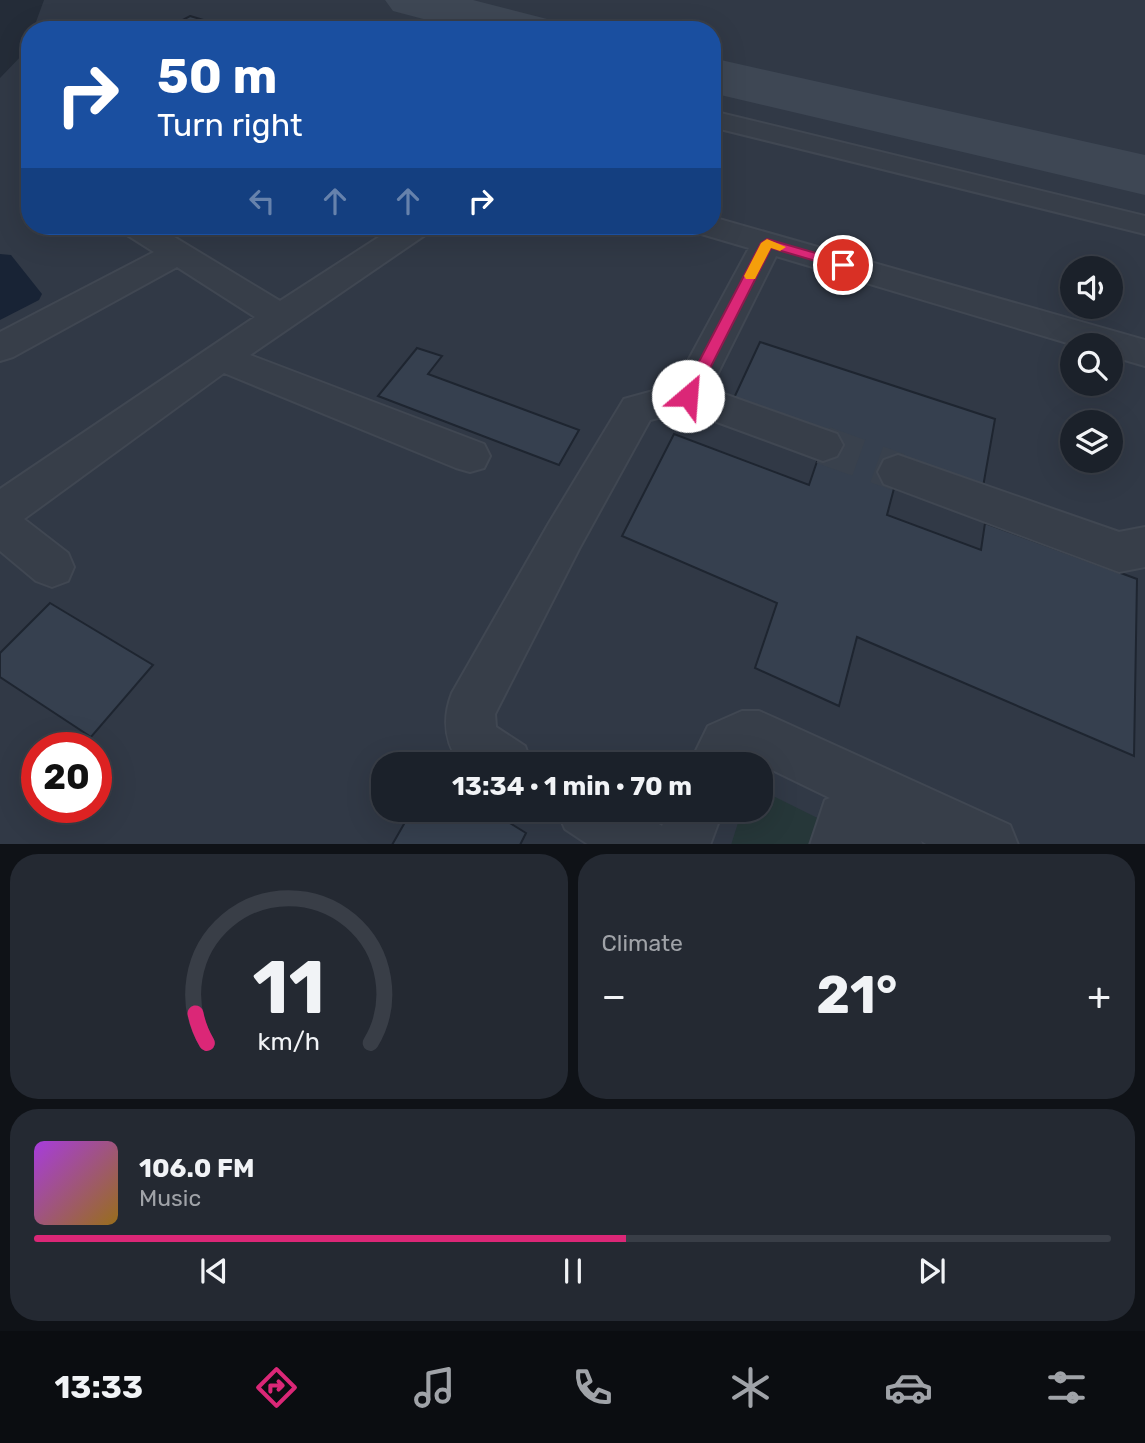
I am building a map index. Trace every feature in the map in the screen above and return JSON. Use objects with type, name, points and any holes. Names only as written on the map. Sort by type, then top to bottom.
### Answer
[{"type":"lane","points":[[721,121],[1145,225]]},
{"type":"lane","points":[[721,230],[1145,353]]},
{"type":"lane","points":[[149,235],[280,317]]},
{"type":"lane","points":[[0,512],[280,317],[403,235]]},
{"type":"lane","points":[[688,396],[767,243]]},
{"type":"lane","points":[[0,348],[178,253]]},
{"type":"lane","points":[[222,358],[470,456]]},
{"type":"lane","points":[[485,752],[470,733],[470,711],[564,536],[637,409],[688,396],[823,445]]},
{"type":"lane","points":[[898,472],[1119,552],[1138,550],[1145,546]]},
{"type":"lane","points":[[0,525],[52,567]]},
{"type":"lane","points":[[720,752],[729,740],[743,735],[760,737],[977,842]]},
{"type":"lane","points":[[838,844],[844,819],[893,844]]},
{"type":"lane","points":[[604,822],[640,844]]},
{"type":"lane","points":[[682,844],[691,822]]},
{"type":"shaded area","points":[[44,0],[1145,0],[1145,844],[0,844],[0,78],[21,56],[21,235],[721,235],[721,21],[36,21]]},
{"type":"shaded area","points":[[0,254],[11,255],[42,294],[39,300],[0,320]]},
{"type":"shaded area","points":[[773,796],[870,844],[731,844],[738,822],[773,822]]},
{"type":"building","points":[[190,16],[207,21],[181,21]]},
{"type":"building","points":[[760,342],[995,419],[983,487],[902,458],[887,515],[981,550],[985,523],[1137,579],[1134,756],[857,637],[839,706],[755,668],[777,603],[622,536],[674,434],[809,485],[827,432],[734,398]]},
{"type":"building","points":[[417,348],[442,356],[428,374],[579,430],[559,465],[378,396]]},
{"type":"building","points":[[50,603],[153,665],[95,732],[83,732],[0,677],[0,653]]},
{"type":"building","points":[[405,822],[508,822],[526,833],[520,844],[393,844]]},
{"type":"taxiway","points":[[411,0],[493,21]]},
{"type":"taxiway","points":[[721,77],[1145,175]]},
{"type":"tunnel","points":[[823,445],[898,472]]},
{"type":"slow traffic","points":[[750,276],[767,243],[780,247]]},
{"type":"route","points":[[688,396],[767,243],[843,265]]}]
